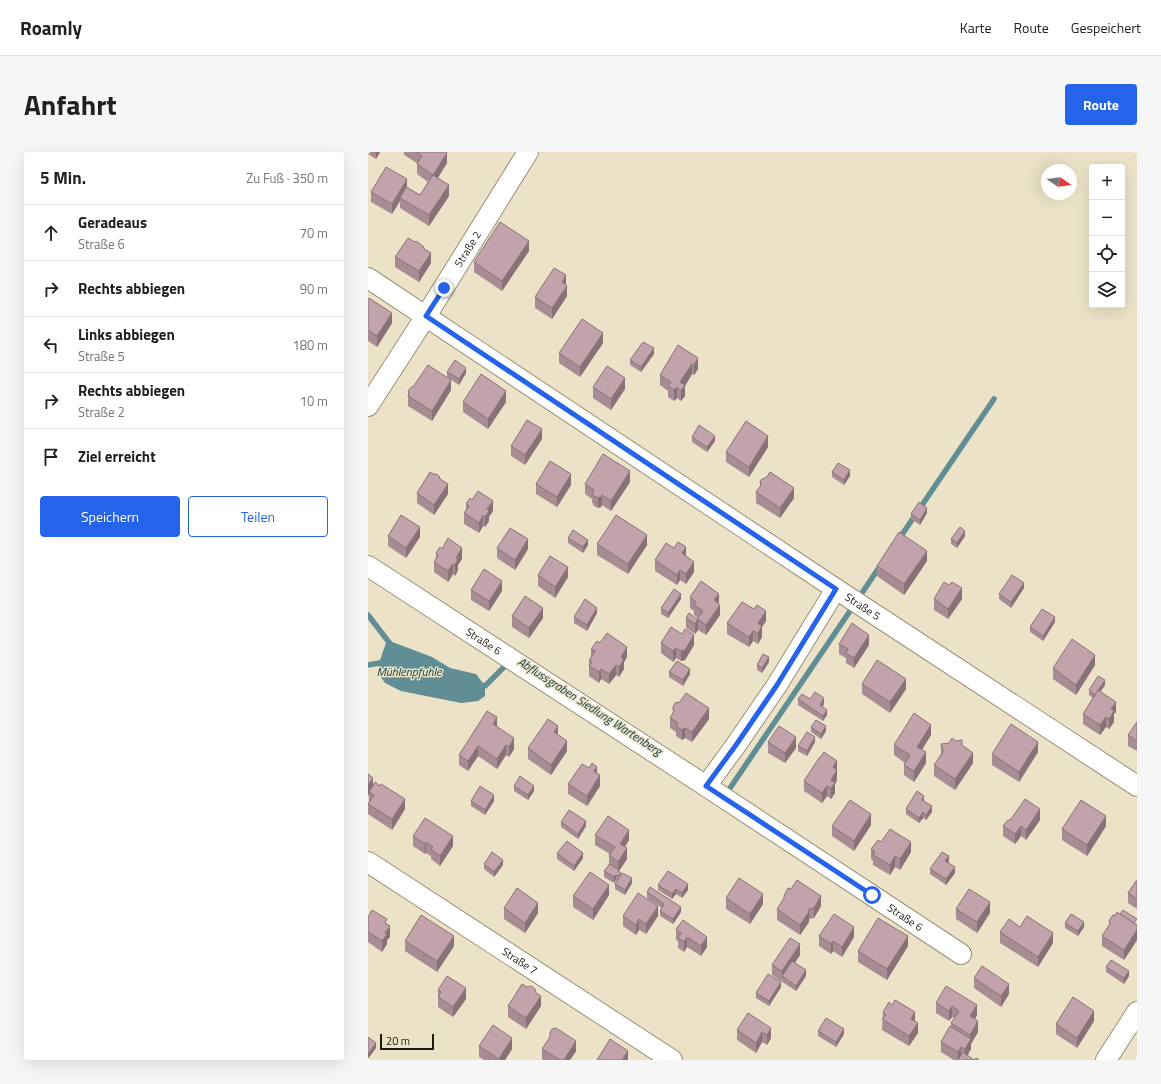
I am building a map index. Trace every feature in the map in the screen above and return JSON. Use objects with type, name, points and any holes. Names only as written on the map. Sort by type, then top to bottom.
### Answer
[{"type":"street","name":"Straße 2","points":[[368,406],[528,152]]},
{"type":"street","name":"Straße 5","points":[[368,278],[836,589],[1137,786]]},
{"type":"street","name":"Straße 6","points":[[368,566],[961,954]]},
{"type":"street","points":[[706,786],[773,691],[836,589]]},
{"type":"street","name":"Straße 7","points":[[368,862],[672,1060]]},
{"type":"street","points":[[1106,1060],[1137,1012]]},
{"type":"water","name":"Mühlenpfuhle","points":[[387,640],[432,657],[450,668],[476,674],[485,686],[485,696],[478,701],[461,703],[401,691],[385,683],[378,673],[379,663]]},
{"type":"building","points":[[416,152],[447,153],[433,175],[417,164],[422,156]]},
{"type":"building","points":[[386,167],[407,179],[392,204],[371,192]]},
{"type":"building","points":[[433,175],[449,185],[429,215],[400,198],[406,187],[420,195]]},
{"type":"building","points":[[500,222],[529,241],[502,281],[474,262]]},
{"type":"building","points":[[408,238],[415,242],[416,241],[431,253],[419,271],[395,257]]},
{"type":"building","points":[[554,268],[566,275],[562,282],[567,286],[552,308],[535,297]]},
{"type":"building","points":[[369,298],[392,313],[377,336],[368,330]]},
{"type":"building","points":[[582,319],[603,333],[580,367],[559,353]]},
{"type":"building","points":[[643,342],[654,348],[641,367],[630,360]]},
{"type":"building","points":[[678,345],[698,358],[680,382],[685,385],[681,391],[677,387],[674,390],[668,386],[671,382],[660,375]]},
{"type":"building","points":[[455,360],[466,368],[459,379],[447,372]]},
{"type":"building","points":[[428,365],[451,380],[432,411],[408,396],[408,391],[411,387],[413,387]]},
{"type":"building","points":[[607,366],[625,378],[611,399],[593,387]]},
{"type":"building","points":[[481,374],[506,391],[488,419],[463,402]]},
{"type":"building","points":[[527,420],[542,429],[525,455],[511,446]]},
{"type":"building","points":[[746,421],[768,436],[749,467],[726,452]]},
{"type":"building","points":[[699,425],[715,436],[707,447],[692,437]]},
{"type":"building","points":[[603,454],[630,471],[611,501],[602,495],[598,498],[594,496],[592,491],[594,490],[585,484]]},
{"type":"building","points":[[550,461],[571,474],[557,497],[536,484]]},
{"type":"building","points":[[838,463],[850,470],[844,480],[832,472]]},
{"type":"building","points":[[430,472],[439,476],[440,479],[448,484],[434,505],[417,493]]},
{"type":"building","points":[[770,472],[794,488],[780,508],[756,492],[761,485],[760,481],[767,477]]},
{"type":"building","points":[[478,491],[493,501],[487,509],[489,511],[485,517],[483,515],[479,523],[464,513],[469,506],[466,504],[470,498],[472,500]]},
{"type":"building","points":[[919,502],[927,508],[920,520],[911,514]]},
{"type":"building","points":[[401,515],[420,527],[406,548],[388,536]]},
{"type":"building","points":[[616,515],[647,535],[628,564],[597,544]]},
{"type":"building","points":[[960,527],[965,531],[957,543],[951,539]]},
{"type":"building","points":[[510,528],[528,539],[515,560],[497,548]]},
{"type":"building","points":[[573,530],[588,540],[583,547],[568,538]]},
{"type":"building","points":[[899,532],[927,551],[904,584],[877,566]]},
{"type":"building","points":[[448,538],[462,548],[456,558],[458,559],[455,565],[453,564],[448,571],[434,562],[438,555],[436,553],[440,547],[442,549]]},
{"type":"building","points":[[678,542],[686,547],[682,553],[694,562],[686,574],[680,570],[677,575],[655,560],[666,543],[674,548]]},
{"type":"building","points":[[550,556],[568,567],[555,587],[538,575]]},
{"type":"building","points":[[484,569],[502,581],[489,601],[471,590]]},
{"type":"building","points":[[1012,575],[1024,583],[1011,602],[999,594]]},
{"type":"building","points":[[701,581],[719,594],[714,600],[720,605],[706,625],[698,619],[695,624],[686,618],[689,613],[697,619],[703,611],[694,605],[696,602],[690,597]]},
{"type":"building","points":[[944,582],[949,585],[952,582],[962,588],[948,609],[934,599]]},
{"type":"building","points":[[674,589],[681,594],[668,613],[661,608]]},
{"type":"building","points":[[525,596],[543,608],[529,628],[512,616]]},
{"type":"building","points":[[585,599],[597,608],[587,625],[574,617]]},
{"type":"building","points":[[742,602],[754,609],[757,605],[766,611],[758,623],[762,626],[758,633],[753,631],[749,637],[727,623]]},
{"type":"building","points":[[1042,609],[1055,617],[1043,636],[1030,627]]},
{"type":"building","points":[[852,623],[869,635],[854,658],[846,653],[848,649],[839,644]]},
{"type":"building","points":[[671,627],[682,634],[685,629],[694,635],[685,650],[681,651],[676,648],[673,651],[661,643]]},
{"type":"building","points":[[607,633],[627,647],[621,657],[624,659],[619,667],[616,665],[609,674],[601,669],[599,672],[589,666],[592,662],[589,661],[595,651],[591,649],[597,641],[600,643]]},
{"type":"building","points":[[1072,639],[1095,655],[1076,685],[1053,668]]},
{"type":"building","points":[[763,654],[769,657],[762,668],[757,665]]},
{"type":"building","points":[[877,660],[906,679],[890,702],[862,684]]},
{"type":"building","points":[[677,661],[690,669],[683,680],[669,672]]},
{"type":"building","points":[[1098,676],[1105,680],[1095,695],[1089,690]]},
{"type":"building","points":[[1098,690],[1116,702],[1111,709],[1114,711],[1109,719],[1106,717],[1100,725],[1083,714]]},
{"type":"building","points":[[815,692],[824,698],[820,705],[827,710],[823,716],[798,699],[802,694],[810,699]]},
{"type":"building","points":[[686,693],[709,708],[692,732],[685,728],[682,730],[676,726],[678,723],[670,718],[674,711],[673,707],[675,703],[679,703]]},
{"type":"building","points":[[487,711],[497,717],[493,724],[514,738],[509,747],[506,745],[497,759],[478,746],[468,761],[459,755]]},
{"type":"building","points":[[914,713],[931,725],[917,747],[926,752],[914,771],[904,765],[910,755],[894,745]]},
{"type":"building","points":[[548,719],[558,726],[554,732],[567,741],[551,765],[528,748]]},
{"type":"building","points":[[816,720],[826,726],[821,734],[811,727]]},
{"type":"building","points":[[1137,722],[1137,741],[1128,735]]},
{"type":"building","points":[[1011,724],[1038,742],[1019,772],[992,754]]},
{"type":"building","points":[[779,726],[796,737],[785,753],[768,742]]},
{"type":"building","points":[[807,732],[815,737],[807,751],[798,746]]},
{"type":"building","points":[[952,738],[956,741],[962,740],[962,745],[973,753],[955,779],[934,765],[943,752],[941,744],[949,743]]},
{"type":"building","points":[[824,752],[837,761],[833,767],[837,770],[831,780],[835,783],[831,788],[827,786],[822,793],[804,781]]},
{"type":"building","points":[[592,763],[597,767],[594,771],[600,775],[587,796],[568,784],[582,764],[589,768]]},
{"type":"building","points":[[368,774],[373,778],[368,785]]},
{"type":"building","points":[[520,776],[534,786],[528,795],[514,786]]},
{"type":"building","points":[[375,782],[380,786],[381,784],[405,799],[392,819],[368,804],[374,795],[369,792]]},
{"type":"building","points":[[480,786],[494,795],[485,810],[471,801]]},
{"type":"building","points":[[917,791],[924,796],[922,800],[932,806],[926,815],[923,812],[919,818],[906,809]]},
{"type":"building","points":[[1025,799],[1040,809],[1026,830],[1021,826],[1015,834],[1003,826],[1011,819]]},
{"type":"building","points":[[850,800],[871,814],[854,841],[832,826]]},
{"type":"building","points":[[1081,800],[1106,816],[1087,845],[1062,829]]},
{"type":"building","points":[[569,810],[586,821],[578,834],[561,822]]},
{"type":"building","points":[[608,816],[629,830],[620,844],[627,848],[618,862],[609,855],[615,847],[595,835]]},
{"type":"building","points":[[425,818],[453,836],[440,856],[431,849],[433,847],[426,842],[425,844],[413,836]]},
{"type":"building","points":[[890,829],[911,842],[900,859],[895,856],[890,865],[873,855],[875,852],[871,849],[878,840],[881,842]]},
{"type":"building","points":[[567,841],[583,853],[574,866],[557,853]]},
{"type":"building","points":[[492,852],[503,860],[494,872],[484,864]]},
{"type":"building","points":[[942,852],[949,856],[945,861],[955,867],[946,879],[930,869]]},
{"type":"building","points":[[610,864],[619,870],[618,871],[621,873],[619,876],[616,875],[614,877],[604,871]]},
{"type":"building","points":[[668,871],[688,884],[682,893],[676,889],[672,894],[658,885]]},
{"type":"building","points":[[590,872],[609,885],[593,909],[573,896]]},
{"type":"building","points":[[622,873],[632,878],[625,890],[615,884]]},
{"type":"building","points":[[739,878],[763,894],[750,914],[726,898]]},
{"type":"building","points":[[797,880],[821,896],[814,908],[809,909],[809,912],[800,925],[777,909],[788,888],[791,889]]},
{"type":"building","points":[[1137,881],[1137,899],[1128,893]]},
{"type":"building","points":[[650,887],[681,907],[673,919],[660,911],[664,904],[647,892]]},
{"type":"building","points":[[517,888],[538,903],[525,923],[504,908]]},
{"type":"building","points":[[969,889],[990,902],[977,922],[956,909]]},
{"type":"building","points":[[638,893],[658,906],[646,924],[639,919],[636,925],[623,916]]},
{"type":"building","points":[[372,910],[387,919],[385,923],[390,926],[382,941],[368,932],[368,917]]},
{"type":"building","points":[[1123,910],[1137,919],[1134,923],[1120,914]]},
{"type":"building","points":[[1117,912],[1137,925],[1137,930],[1124,950],[1102,936],[1110,924],[1109,921],[1113,915],[1116,915]]},
{"type":"building","points":[[834,914],[854,927],[842,947],[833,941],[831,944],[819,936]]},
{"type":"building","points":[[1071,914],[1084,922],[1078,931],[1065,923]]},
{"type":"building","points":[[421,915],[454,936],[437,961],[405,941]]},
{"type":"building","points":[[1027,916],[1053,933],[1038,957],[1000,932],[1009,919],[1020,927]]},
{"type":"building","points":[[878,918],[908,936],[887,969],[858,951]]},
{"type":"building","points":[[683,920],[707,937],[701,946],[687,937],[684,942],[678,938],[681,933],[676,929]]},
{"type":"building","points":[[790,938],[800,944],[782,971],[772,965]]},
{"type":"building","points":[[1111,960],[1129,971],[1124,978],[1106,967]]},
{"type":"building","points":[[792,961],[806,970],[796,986],[782,976]]},
{"type":"building","points":[[982,966],[1009,984],[1001,996],[974,978]]},
{"type":"building","points":[[768,974],[781,982],[769,1001],[756,993]]},
{"type":"building","points":[[447,976],[466,988],[453,1007],[438,997],[441,992],[438,990]]},
{"type":"building","points":[[522,984],[527,987],[531,986],[535,989],[536,993],[541,996],[526,1018],[508,1006]]},
{"type":"building","points":[[946,986],[977,1005],[970,1016],[978,1021],[970,1035],[951,1023],[959,1011],[952,1006],[949,1011],[936,1003]]},
{"type":"building","points":[[1073,997],[1094,1011],[1077,1038],[1056,1024]]},
{"type":"building","points":[[895,1000],[915,1012],[911,1019],[918,1023],[909,1036],[882,1019],[886,1015],[883,1012],[889,1002],[892,1005]]},
{"type":"building","points":[[748,1013],[771,1028],[767,1035],[762,1032],[756,1043],[737,1030]]},
{"type":"building","points":[[826,1018],[844,1029],[836,1042],[818,1031]]},
{"type":"building","points":[[493,1025],[512,1038],[499,1059],[479,1046]]},
{"type":"building","points":[[950,1026],[971,1039],[965,1049],[961,1047],[958,1052],[941,1042]]},
{"type":"building","points":[[556,1028],[576,1041],[564,1060],[560,1060],[542,1049],[550,1037],[552,1029]]},
{"type":"building","points":[[368,1037],[376,1043],[368,1054]]},
{"type":"building","points":[[610,1039],[628,1051],[622,1060],[597,1060]]},
{"type":"building","points":[[963,1052],[974,1060],[958,1060]]},
{"type":"waterway","name":"Abflussgraben Siedlung Wartenberg","points":[[899,539],[994,399]]},
{"type":"waterway","name":"Abflussgraben Siedlung Wartenberg","points":[[862,593],[880,566]]},
{"type":"waterway","name":"Abflussgraben Siedlung Wartenberg","points":[[726,794],[850,611]]},
{"type":"waterway","name":"Abflussgraben Siedlung Wartenberg","points":[[368,615],[391,645]]},
{"type":"waterway","name":"Abflussgraben Siedlung Wartenberg","points":[[368,665],[385,662]]},
{"type":"waterway","name":"Abflussgraben Siedlung Wartenberg","points":[[479,684],[485,686],[506,665],[509,667]]},
{"type":"route","points":[[444,288],[426,316],[836,589],[777,685],[706,786],[872,895]]}]
